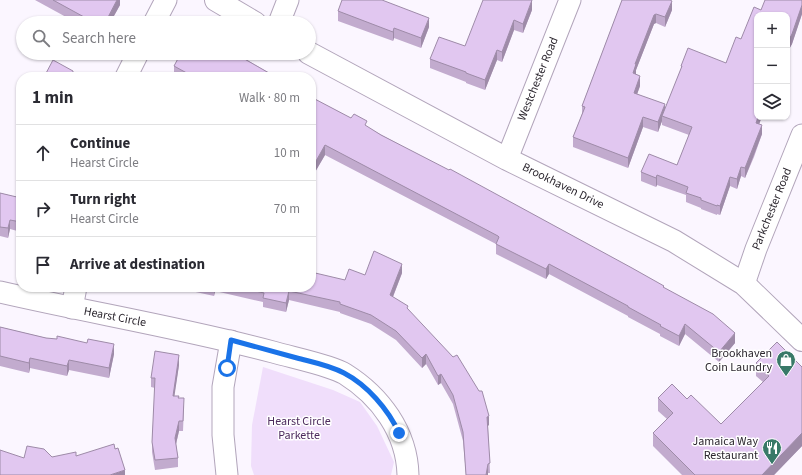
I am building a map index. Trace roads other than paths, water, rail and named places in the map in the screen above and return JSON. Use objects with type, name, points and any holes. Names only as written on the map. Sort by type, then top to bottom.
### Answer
[{"type":"street","points":[[158,16],[166,0]]},
{"type":"street","points":[[216,0],[243,16]]},
{"type":"street","points":[[282,16],[288,0]]},
{"type":"street","name":"Westchester Road","points":[[507,158],[570,0]]},
{"type":"street","name":"Brookhaven Drive","points":[[316,57],[507,158],[674,241],[744,284],[802,340]]},
{"type":"street","points":[[128,72],[134,60]]},
{"type":"street","name":"Parkchester Road","points":[[744,284],[756,249],[802,135]]},
{"type":"street","name":"Hearst Circle","points":[[0,292],[231,340],[315,362],[344,372],[363,386],[382,406],[394,424],[404,446],[408,475]]},
{"type":"street","points":[[72,308],[75,292]]},
{"type":"street","points":[[227,475],[223,435],[223,387],[231,340]]},
{"type":"place","name":"Brookhaven Coin Laundry","points":[[786,377]]},
{"type":"place","name":"Jamaica Way Restaurant","points":[[772,465]]},
{"type":"park label","name":"Hearst Circle Parkette","points":[[299,428]]}]
